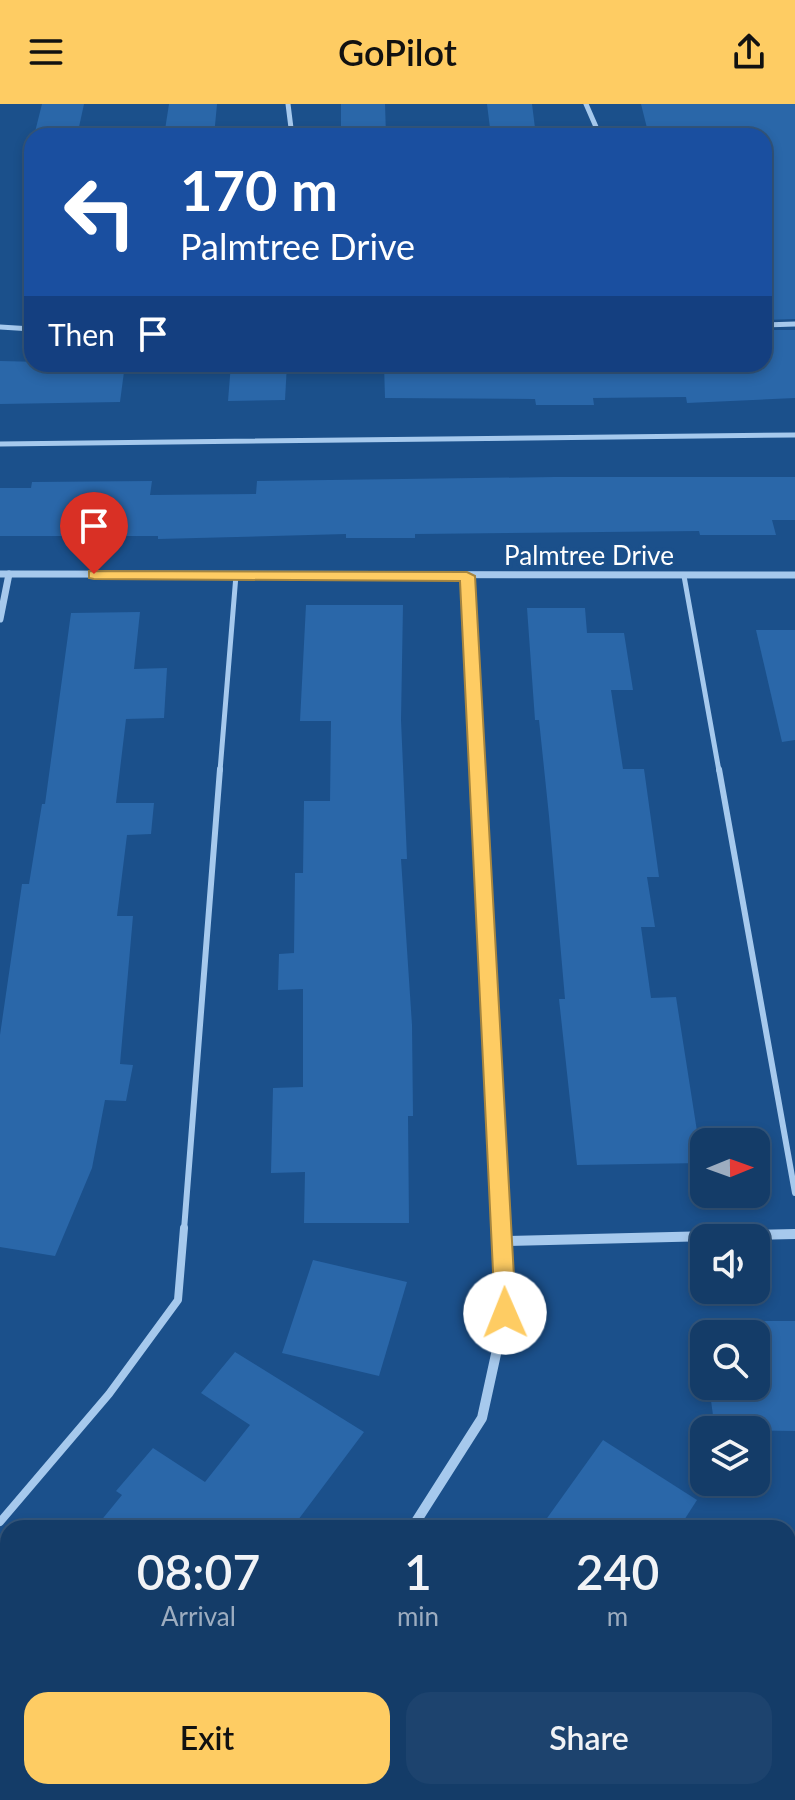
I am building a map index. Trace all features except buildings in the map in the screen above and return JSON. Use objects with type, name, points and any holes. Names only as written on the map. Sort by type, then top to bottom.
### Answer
[{"type":"street","points":[[288,104],[291,128]]},
{"type":"street","points":[[586,104],[596,128]]},
{"type":"street","points":[[772,325],[795,324]]},
{"type":"street","points":[[0,327],[24,328]]},
{"type":"street","name":"Palmtree Drive","points":[[0,574],[795,575]]},
{"type":"street","points":[[0,619],[9,574]]},
{"type":"street","points":[[417,1520],[482,1418],[505,1313],[504,1241],[467,576]]},
{"type":"street","points":[[504,1241],[795,1234]]},
{"type":"lane","points":[[0,444],[795,435]]},
{"type":"lane","points":[[2,1520],[109,1394],[178,1300],[236,575]]},
{"type":"lane","points":[[684,576],[795,1193]]},
{"type":"route","points":[[94,574],[467,576],[504,1241],[505,1313]]}]
